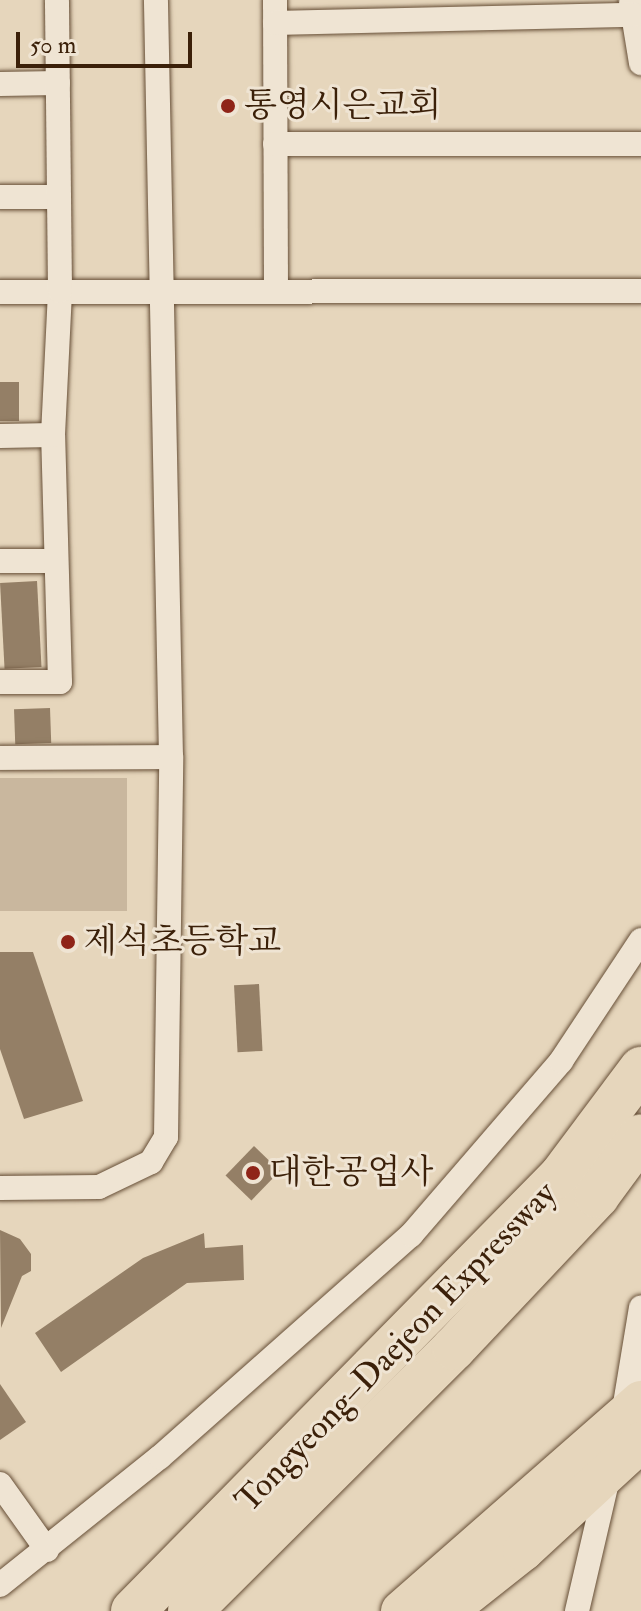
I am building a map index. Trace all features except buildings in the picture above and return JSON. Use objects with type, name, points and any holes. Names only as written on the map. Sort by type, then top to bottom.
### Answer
[{"type":"highway","name":"Tongyeong–Daejeon Expressway","points":[[133,1611],[561,1176],[641,1069]]},
{"type":"highway","name":"Tongyeong–Daejeon Expressway","points":[[190,1611],[454,1348],[597,1196],[641,1136]]},
{"type":"main road","points":[[447,1611],[609,1473],[635,1420]]},
{"type":"main road","points":[[401,1611],[635,1420]]},
{"type":"street","points":[[0,682],[60,682],[53,435],[60,291],[57,0]]},
{"type":"street","points":[[0,1188],[99,1187],[151,1162],[166,1137],[171,757],[159,289],[156,0]]},
{"type":"street","points":[[276,289],[275,11],[632,8],[641,63]]},
{"type":"street","points":[[0,84],[58,83]]},
{"type":"street","points":[[275,144],[641,144]]},
{"type":"street","points":[[0,197],[59,197]]},
{"type":"street","points":[[0,292],[159,289],[641,291]]},
{"type":"street","points":[[0,436],[53,435]]},
{"type":"street","points":[[0,561],[55,561]]},
{"type":"street","points":[[0,758],[171,757]]},
{"type":"street","points":[[0,1585],[47,1550],[411,1235],[561,1061],[641,940]]},
{"type":"street","points":[[635,1420],[641,1307]]},
{"type":"street","points":[[577,1611],[609,1473]]},
{"type":"street","points":[[0,1484],[47,1550]]},
{"type":"shaded area","points":[[0,778],[127,778],[127,911],[0,911]]},
{"type":"place","name":"통영시은교회","points":[[228,106]]},
{"type":"place","name":"제석초등학교","points":[[68,942]]},
{"type":"place","name":"대한공업사","points":[[253,1173]]}]
